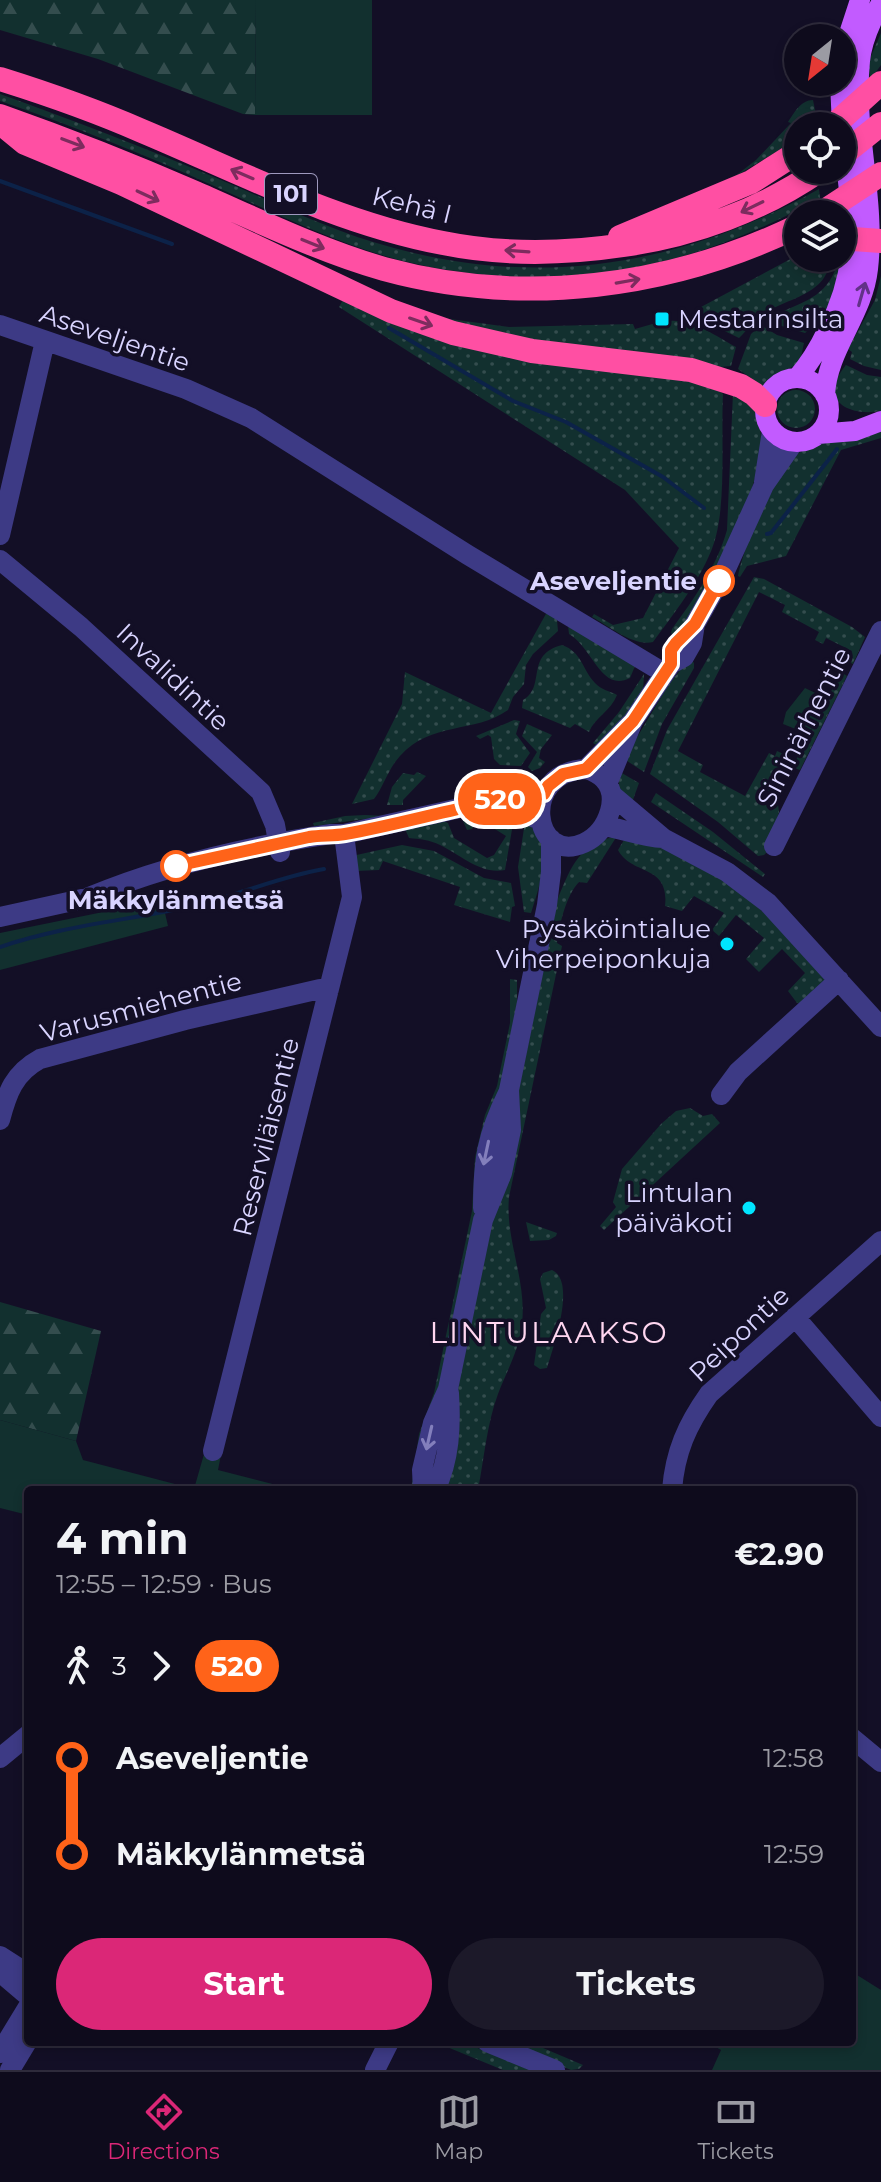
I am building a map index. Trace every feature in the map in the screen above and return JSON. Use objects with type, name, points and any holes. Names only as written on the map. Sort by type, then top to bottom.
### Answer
[{"type":"highway","name":"Kehä I","points":[[0,79],[55,96],[339,214],[445,244],[540,253],[645,242],[738,214],[799,184]]},
{"type":"highway","points":[[848,112],[870,86]]},
{"type":"highway","name":"101","points":[[0,119],[136,167],[320,247],[384,268],[439,281],[506,288],[565,289],[616,283],[672,273],[718,260],[784,232]]},
{"type":"highway","name":"101","points":[[0,119],[25,143],[121,183],[349,292],[423,323],[551,354],[691,370],[741,386],[765,405]]},
{"type":"highway","points":[[856,144],[881,124]]},
{"type":"highway","points":[[595,249],[646,225],[719,197],[751,182],[784,161]]},
{"type":"highway","points":[[841,200],[881,174]]},
{"type":"main road","points":[[852,24],[860,0]]},
{"type":"main road","points":[[820,364],[827,402],[826,423],[811,439],[794,442],[778,437],[767,423],[765,405],[776,386],[820,364],[833,339],[863,297],[870,86],[863,44],[881,3]]},
{"type":"main road","points":[[854,184],[866,234]]},
{"type":"main road","points":[[797,378],[813,383],[839,414],[877,422]]},
{"type":"main road","points":[[818,434],[855,431],[877,422]]},
{"type":"street","name":"Aseveljentie","points":[[0,325],[186,389],[251,418],[468,555],[668,668]]},
{"type":"street","points":[[0,535],[45,341]]},
{"type":"street","points":[[764,485],[772,431]]},
{"type":"street","points":[[586,769],[633,721],[668,668],[684,657],[692,643],[695,624],[724,573],[764,485],[794,442]]},
{"type":"street","name":"Invalidintie","points":[[0,560],[81,627],[261,792],[275,825],[279,848]]},
{"type":"street","name":"Sininärhentie","points":[[774,846],[878,645]]},
{"type":"street","points":[[551,839],[562,845],[577,846],[591,839],[604,826],[610,812],[610,789],[633,721]]},
{"type":"street","points":[[423,1486],[422,1470],[433,1423],[448,1389],[483,1220],[502,1173],[511,1130],[509,1090],[551,872],[551,839],[540,820],[539,808],[548,786],[563,774],[586,769],[599,774],[610,789],[663,838],[746,885],[768,903],[881,1027]]},
{"type":"street","points":[[0,917],[169,882],[279,848],[332,842],[342,835],[513,796],[544,794]]},
{"type":"street","points":[[484,804],[515,810],[540,820]]},
{"type":"street","points":[[604,826],[646,837],[663,838]]},
{"type":"street","name":"Reserviläisentie","points":[[213,1451],[352,897],[342,835]]},
{"type":"street","points":[[547,905],[577,846]]},
{"type":"street","points":[[721,1095],[738,1072],[839,980]]},
{"type":"street","name":"Varusmiehentie","points":[[0,1120],[10,1087],[23,1070],[40,1059],[252,1003],[329,989]]},
{"type":"street","name":"Peipontie","points":[[673,1486],[679,1446],[688,1424],[709,1394],[881,1241]]},
{"type":"street","points":[[795,1317],[881,1417]]},
{"type":"street","points":[[437,1486],[451,1428],[448,1389]]},
{"type":"street","points":[[0,1758],[24,1738]]},
{"type":"street","points":[[856,1741],[881,1762]]},
{"type":"street","points":[[0,1956],[24,1971]]},
{"type":"street","points":[[0,1972],[24,1993]]},
{"type":"street","points":[[0,2053],[24,2014]]},
{"type":"street","points":[[10,2070],[24,2046]]},
{"type":"street","points":[[375,2070],[387,2046]]},
{"type":"street","points":[[497,2046],[555,2070]]},
{"type":"green space","points":[[0,0],[256,0],[255,115],[243,114],[98,59],[0,30]]},
{"type":"green space","points":[[256,0],[372,0],[372,115],[255,115]]},
{"type":"green space","points":[[881,33],[881,65],[870,80],[868,63]]},
{"type":"green space","points":[[0,94],[81,124],[348,234],[450,260],[505,267],[559,267],[612,262],[717,236],[784,207],[784,217],[719,245],[616,271],[563,276],[509,276],[454,271],[399,260],[328,236],[135,152],[0,101]]},
{"type":"green space","points":[[813,100],[815,112],[795,112],[805,102]]},
{"type":"green space","points":[[784,130],[784,147],[734,177],[756,160]]},
{"type":"green space","points":[[819,189],[820,198],[816,200],[797,200]]},
{"type":"green space","points":[[784,263],[784,272],[827,272],[814,288],[761,315],[739,338],[706,322],[701,307]]},
{"type":"green space","points":[[834,272],[840,272],[823,324],[817,323],[805,333],[775,324],[773,317],[816,295]]},
{"type":"green space","points":[[881,276],[881,370],[850,359],[852,352],[848,349],[875,300]]},
{"type":"green space","points":[[344,298],[709,383],[723,394],[722,485],[716,536],[698,577],[653,642],[630,639],[592,617],[594,614],[613,625],[643,618],[679,548],[625,490],[339,307]]},
{"type":"green space","points":[[435,317],[509,327],[633,324],[635,329],[656,323],[659,328],[667,327],[667,321],[676,321],[703,328],[736,347],[731,366],[709,368],[553,349]]},
{"type":"green space","points":[[761,325],[777,335],[804,343],[803,359],[769,380],[760,390],[751,378],[738,369],[751,334]]},
{"type":"green space","points":[[846,365],[867,375],[881,377],[881,411],[857,411],[840,403],[835,387]]},
{"type":"green space","points":[[796,390],[810,395],[815,409],[810,423],[796,428],[782,423],[777,409],[782,395]]},
{"type":"green space","points":[[733,393],[753,408],[760,428],[760,454],[754,482],[717,568],[675,637],[672,629],[711,569],[727,530]]},
{"type":"green space","points":[[881,432],[881,438],[841,450],[786,556],[747,566],[738,576],[760,510],[788,463],[797,454],[816,445]]},
{"type":"green space","points":[[754,577],[764,579],[865,637],[853,664],[847,661],[852,651],[826,638],[823,644],[815,640],[819,632],[782,612],[785,605],[759,592],[678,751],[703,765],[700,772],[745,796],[769,753],[775,756],[777,751],[796,760],[841,672],[847,676],[800,770],[794,768],[775,782],[779,812],[768,851],[758,856],[718,822],[650,774],[667,730]]},
{"type":"green space","points":[[547,612],[557,620],[558,631],[533,654],[526,665],[524,684],[513,697],[508,710],[481,722],[425,737],[400,756],[374,799],[352,804],[402,704],[405,672],[491,713]]},
{"type":"green space","points":[[568,625],[635,666],[630,678],[620,681],[604,674],[569,634]]},
{"type":"green space","points":[[562,645],[578,656],[597,685],[617,695],[589,732],[575,724],[570,728],[522,708],[523,700],[534,687],[543,656]]},
{"type":"green space","points":[[690,658],[694,668],[662,724],[644,772],[624,759],[669,684]]},
{"type":"green space","points":[[644,674],[643,692],[601,748],[593,743],[619,712]]},
{"type":"green space","points":[[805,688],[828,699],[811,730],[805,727],[803,732],[783,724],[786,712]]},
{"type":"green space","points":[[514,720],[520,721],[516,734],[530,753],[521,766],[500,765],[494,759],[491,737],[488,735],[480,739],[476,736]]},
{"type":"green space","points":[[527,724],[552,735],[541,749],[539,758],[545,762],[532,771],[528,767],[537,752],[522,736]]},
{"type":"green space","points":[[417,772],[426,776],[403,800],[403,805],[387,805],[392,787],[403,773],[414,775]]},
{"type":"green space","points":[[620,772],[639,783],[630,808],[618,791]]},
{"type":"green space","points":[[656,793],[713,832],[765,874],[763,877],[651,802]]},
{"type":"green space","points":[[491,812],[514,818],[505,870],[479,867],[436,843],[409,838],[405,829],[444,821],[448,823],[454,838],[487,858],[494,855],[506,836],[479,819],[472,829],[467,830],[463,821],[468,813]]},
{"type":"green space","points":[[345,816],[386,816],[314,826],[313,823]]},
{"type":"green space","points":[[525,822],[535,830],[543,852],[541,877],[531,913],[524,912],[518,867]]},
{"type":"green space","points":[[627,835],[659,846],[734,885],[823,968],[825,983],[802,1004],[797,1003],[788,991],[805,973],[782,949],[759,972],[746,959],[764,938],[736,915],[719,936],[712,930],[724,913],[694,896],[682,911],[665,906],[662,883],[624,858],[618,850]]},
{"type":"green space","points":[[617,836],[587,883],[579,882],[574,888],[559,928],[557,943],[562,946],[509,1197],[510,1229],[523,1308],[518,1343],[494,1405],[479,1486],[442,1486],[456,1396],[558,898],[578,858],[585,850]]},
{"type":"green space","points":[[402,845],[434,851],[484,878],[511,883],[515,906],[512,907],[510,922],[454,905],[460,887],[383,861],[379,870],[355,871],[352,856]]},
{"type":"green space","points":[[162,900],[168,926],[0,970],[0,933]]},
{"type":"green space","points":[[510,979],[517,980],[517,1004],[439,1392],[417,1486],[412,1486],[419,1434],[434,1393],[472,1211],[475,1157],[485,1115],[497,1086],[510,1023]]},
{"type":"green space","points":[[690,1108],[703,1116],[712,1114],[720,1123],[604,1230],[600,1226],[616,1207],[613,1202],[622,1169],[661,1124],[676,1111]]},
{"type":"green space","points":[[526,1222],[557,1233],[556,1236],[549,1240],[530,1241]]},
{"type":"green space","points":[[552,1270],[563,1287],[563,1301],[547,1368],[540,1369],[534,1365],[541,1314],[546,1308],[540,1279],[543,1273]]},
{"type":"green space","points":[[0,1302],[101,1331],[76,1441],[0,1420]]},
{"type":"green space","points":[[0,1420],[76,1441],[83,1460],[183,1486],[24,1486],[24,1514],[0,1508]]},
{"type":"green space","points":[[206,1447],[222,1450],[218,1470],[280,1486],[195,1486]]},
{"type":"green space","points":[[856,1976],[881,1990],[881,2070],[712,2070],[721,2050],[714,2046],[856,2046]]},
{"type":"green space","points":[[445,2046],[473,2046],[531,2070],[503,2070]]},
{"type":"green space","points":[[515,2046],[538,2046],[583,2065],[571,2070]]},
{"type":"waterway","points":[[0,181],[172,244]]},
{"type":"waterway","points":[[389,328],[513,401],[566,422],[663,477],[704,508]]},
{"type":"waterway","points":[[767,534],[771,533],[837,449]]},
{"type":"waterway","points":[[0,947],[76,927],[205,903],[324,869]]},
{"type":"bus line","name":"520","points":[[176,866],[309,837],[340,835],[401,823],[513,796],[544,794],[548,786],[563,774],[586,769],[633,721],[671,664],[671,650],[681,635],[695,624],[719,581]]},
{"type":"place","name":"Mestarinsilta","points":[[662,319]]},
{"type":"place","name":"Aseveljentie","points":[[719,581]]},
{"type":"place","name":"Mäkkylänmetsä","points":[[176,866]]},
{"type":"place","name":"Pysäköintialue Viherpeiponkuja","points":[[727,944]]},
{"type":"place","name":"Lintulan päiväkoti","points":[[749,1208]]},
{"type":"district","name":"LINTULAAKSO","points":[[549,1333]]}]
